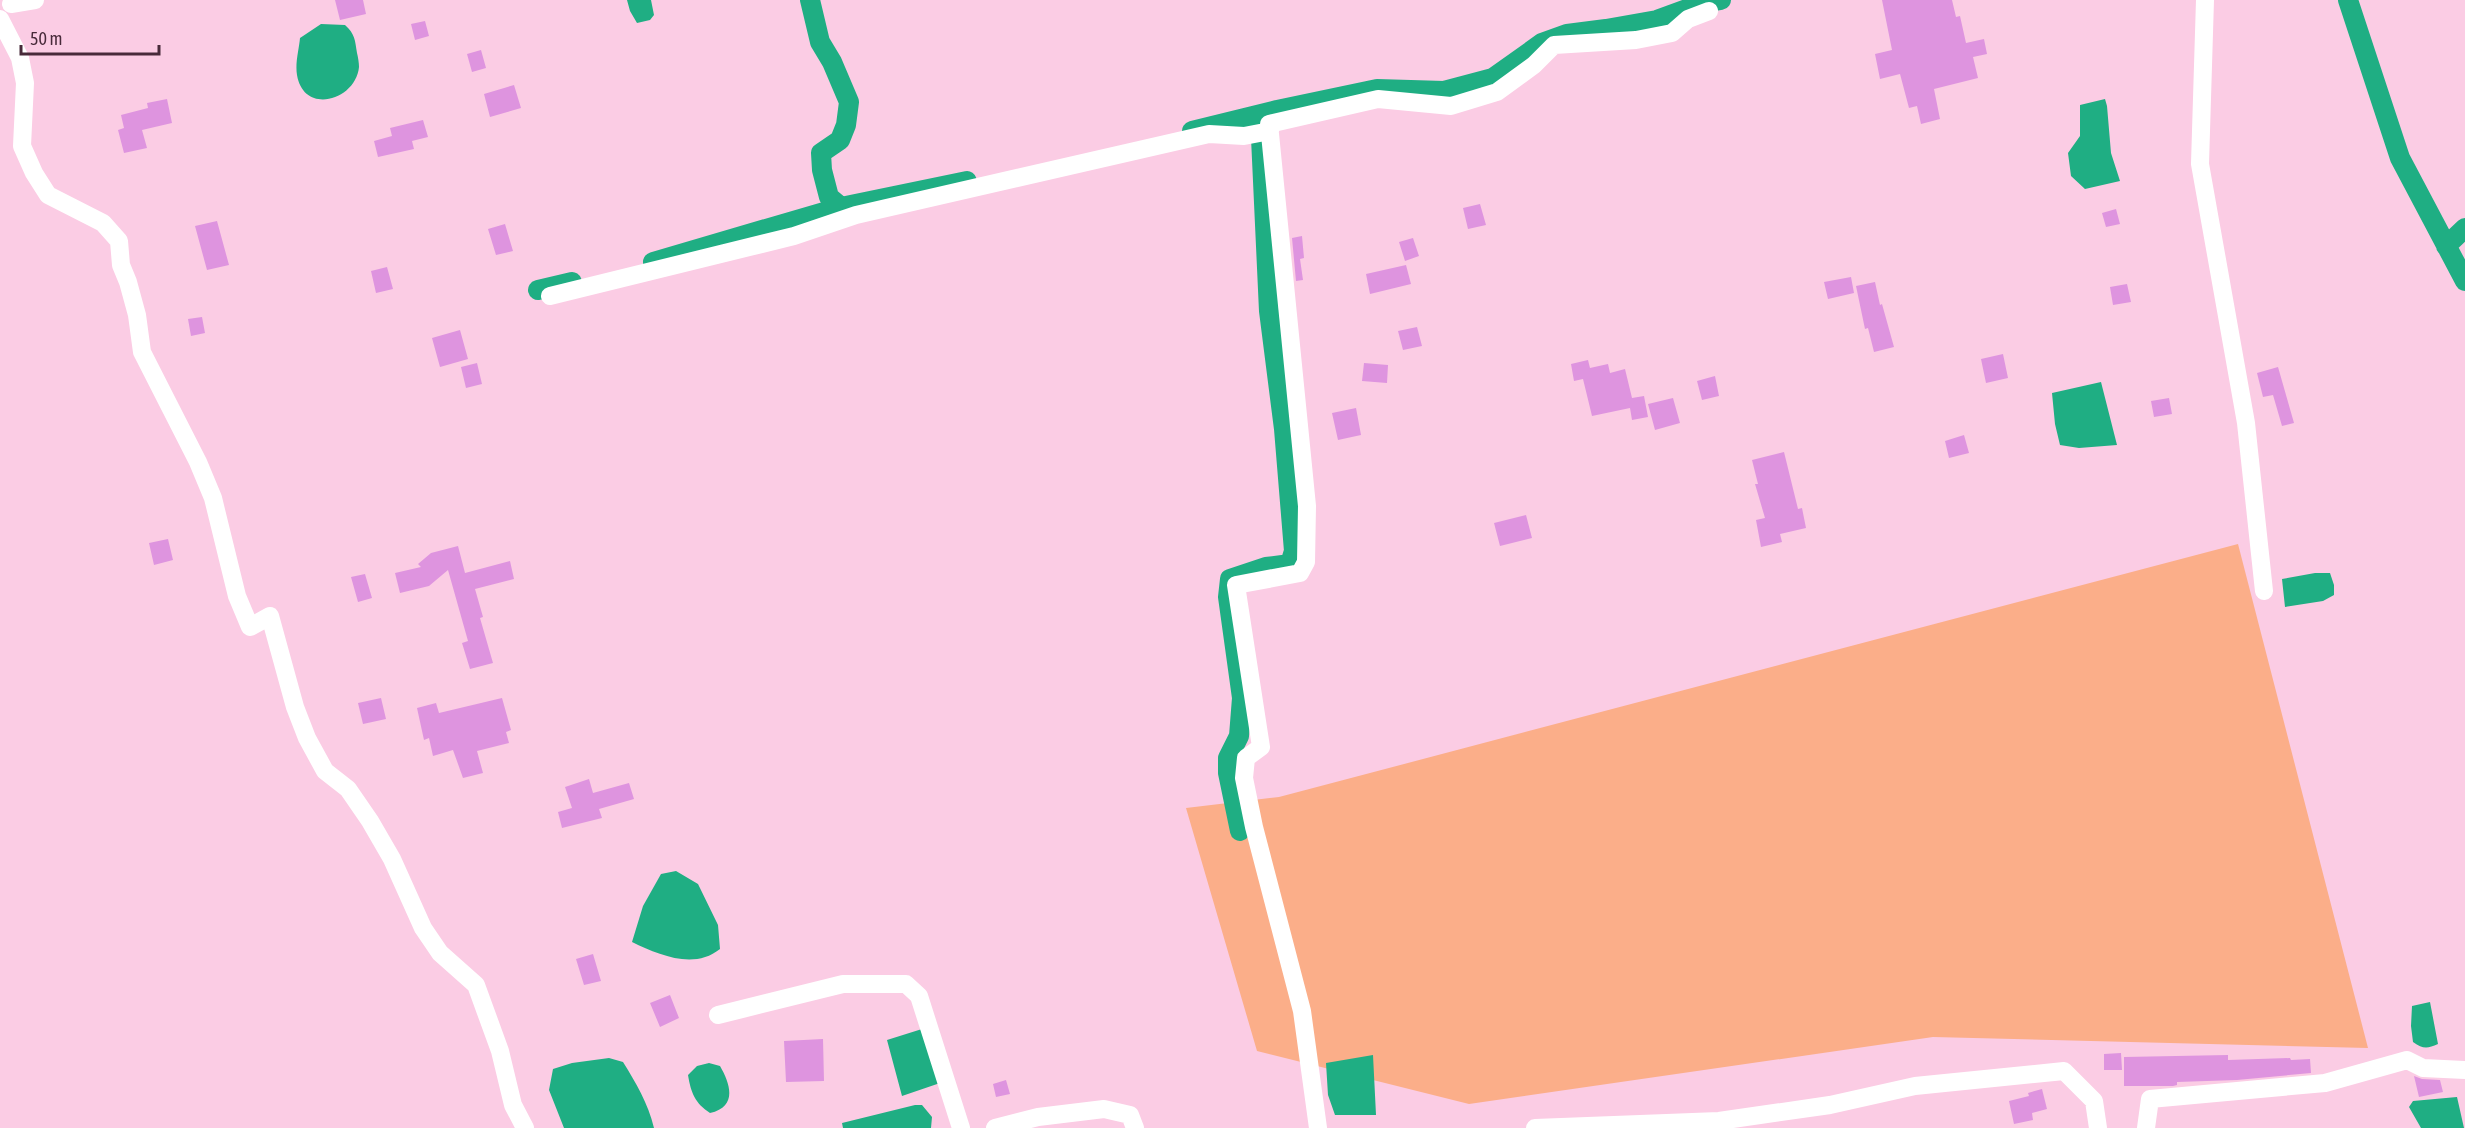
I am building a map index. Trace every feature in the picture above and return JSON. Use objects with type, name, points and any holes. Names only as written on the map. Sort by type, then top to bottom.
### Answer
[{"type":"street","points":[[7,6],[35,0]]},
{"type":"street","points":[[2205,0],[2200,164],[2246,423],[2264,591]]},
{"type":"street","points":[[1318,1128],[1302,1011],[1254,827],[1244,778],[1246,758],[1261,747],[1236,585],[1300,573],[1305,562],[1306,551],[1307,506],[1269,124],[1378,99],[1452,106],[1497,92],[1534,65],[1554,45],[1636,40],[1672,33],[1688,19],[1709,10]]},
{"type":"street","points":[[0,19],[20,58],[25,83],[22,146],[34,173],[48,195],[103,223],[119,241],[121,265],[137,315],[142,352],[198,462],[213,498],[237,596],[250,627],[270,616],[294,707],[307,738],[325,771],[348,789],[370,821],[392,859],[423,928],[440,953],[476,985],[500,1051],[513,1104],[525,1128]]},
{"type":"street","points":[[549,296],[794,236],[856,215],[1209,134],[1244,136],[1269,131]]},
{"type":"street","points":[[718,1015],[843,984],[906,984],[920,996],[961,1128]]},
{"type":"street","points":[[2146,1128],[2150,1099],[2325,1083],[2407,1060],[2423,1068],[2465,1070]]},
{"type":"street","points":[[1535,1128],[1719,1121],[1830,1105],[1915,1086],[2064,1071],[2094,1101],[2098,1128]]},
{"type":"street","points":[[995,1128],[1038,1118],[1104,1108],[1130,1115],[1135,1128]]},
{"type":"shaded area","points":[[627,0],[651,0],[654,15],[650,20],[637,23]]},
{"type":"shaded area","points":[[321,24],[345,25],[351,31],[359,62],[356,78],[349,88],[330,99],[309,96],[302,88],[297,75],[300,38]]},
{"type":"shaded area","points":[[2105,99],[2111,153],[2120,181],[2085,189],[2071,176],[2068,153],[2080,136],[2080,105]]},
{"type":"shaded area","points":[[2101,382],[2117,445],[2079,448],[2060,445],[2052,393]]},
{"type":"shaded area","points":[[2238,544],[2368,1048],[1933,1037],[1469,1104],[1257,1051],[1186,808],[1279,797]]},
{"type":"shaded area","points":[[2315,573],[2330,573],[2334,595],[2323,601],[2285,607],[2282,579]]},
{"type":"shaded area","points":[[676,871],[698,884],[718,925],[720,949],[699,959],[676,958],[653,952],[632,942],[643,906],[661,874]]},
{"type":"shaded area","points":[[2430,1002],[2438,1044],[2425,1048],[2413,1042],[2412,1006]]},
{"type":"shaded area","points":[[922,1029],[943,1082],[902,1096],[887,1040]]},
{"type":"shaded area","points":[[1373,1055],[1376,1115],[1335,1115],[1328,1095],[1326,1063]]},
{"type":"shaded area","points":[[609,1058],[623,1062],[645,1102],[654,1128],[564,1128],[549,1090],[553,1069],[572,1063]]},
{"type":"shaded area","points":[[709,1063],[720,1066],[729,1088],[728,1101],[719,1110],[710,1113],[694,1097],[688,1075],[697,1066]]},
{"type":"shaded area","points":[[2457,1097],[2464,1128],[2421,1128],[2409,1107],[2413,1101]]},
{"type":"shaded area","points":[[922,1105],[932,1117],[931,1128],[843,1128],[842,1123]]},
{"type":"building","points":[[335,0],[363,0],[366,14],[340,20]]},
{"type":"building","points":[[1882,0],[1952,0],[1956,17],[1960,16],[1966,43],[1984,39],[1987,54],[1973,57],[1978,78],[1934,89],[1940,119],[1921,124],[1917,106],[1909,108],[1900,74],[1880,79],[1875,54],[1892,50]]},
{"type":"building","points":[[425,21],[429,36],[415,40],[411,24]]},
{"type":"building","points":[[481,50],[486,68],[472,72],[467,54]]},
{"type":"building","points":[[514,85],[521,108],[490,117],[484,94]]},
{"type":"building","points":[[167,99],[172,123],[142,130],[147,148],[124,153],[118,130],[124,128],[121,115],[148,108],[147,103]]},
{"type":"building","points":[[423,120],[428,137],[412,141],[414,149],[378,157],[374,141],[392,136],[390,128]]},
{"type":"building","points":[[1480,204],[1486,225],[1468,229],[1463,208]]},
{"type":"building","points":[[2116,209],[2120,224],[2106,227],[2102,213]]},
{"type":"building","points":[[217,221],[229,265],[207,270],[195,226]]},
{"type":"building","points":[[505,224],[513,251],[496,255],[488,229]]},
{"type":"building","points":[[1302,236],[1304,258],[1300,259],[1303,280],[1296,281],[1292,238]]},
{"type":"building","points":[[1413,238],[1419,256],[1405,261],[1399,242]]},
{"type":"building","points":[[1406,265],[1411,284],[1370,294],[1366,274]]},
{"type":"building","points":[[387,267],[393,289],[376,293],[371,271]]},
{"type":"building","points":[[1851,277],[1854,293],[1828,299],[1824,282]]},
{"type":"building","points":[[1875,282],[1894,347],[1874,352],[1868,328],[1865,329],[1856,286]]},
{"type":"building","points":[[2127,284],[2131,302],[2113,305],[2110,287]]},
{"type":"building","points":[[202,317],[205,333],[191,336],[188,319]]},
{"type":"building","points":[[1417,327],[1422,346],[1403,350],[1398,331]]},
{"type":"building","points":[[460,330],[468,359],[440,367],[432,338]]},
{"type":"building","points":[[2003,354],[2008,378],[1986,383],[1981,359]]},
{"type":"building","points":[[1588,360],[1590,368],[1608,364],[1610,373],[1625,369],[1632,398],[1644,396],[1648,417],[1632,420],[1630,408],[1592,416],[1583,379],[1574,381],[1571,364]]},
{"type":"building","points":[[477,363],[482,384],[466,388],[461,367]]},
{"type":"building","points":[[1364,363],[1388,365],[1387,383],[1362,381]]},
{"type":"building","points":[[2278,367],[2294,423],[2282,426],[2273,395],[2263,397],[2257,373]]},
{"type":"building","points":[[1715,376],[1719,396],[1702,400],[1697,381]]},
{"type":"building","points":[[1673,398],[1680,423],[1655,430],[1648,404]]},
{"type":"building","points":[[2169,398],[2172,414],[2154,417],[2151,401]]},
{"type":"building","points":[[1356,408],[1361,435],[1338,440],[1332,413]]},
{"type":"building","points":[[1964,435],[1969,453],[1949,458],[1945,441]]},
{"type":"building","points":[[1784,452],[1798,509],[1802,508],[1806,528],[1780,534],[1782,542],[1761,547],[1756,520],[1765,518],[1755,484],[1758,484],[1752,460]]},
{"type":"building","points":[[1526,515],[1532,538],[1500,546],[1494,523]]},
{"type":"building","points":[[168,539],[173,560],[154,565],[149,543]]},
{"type":"building","points":[[458,546],[465,573],[510,561],[514,579],[475,589],[483,617],[480,618],[493,663],[470,669],[462,643],[468,641],[448,570],[429,586],[400,593],[395,573],[421,567],[418,564],[431,553]]},
{"type":"building","points":[[365,574],[372,598],[358,602],[351,577]]},
{"type":"building","points":[[381,698],[386,719],[363,724],[358,703]]},
{"type":"building","points":[[502,698],[511,730],[506,732],[509,743],[477,751],[483,773],[463,778],[453,750],[433,756],[429,738],[424,740],[417,708],[436,703],[439,713]]},
{"type":"building","points":[[589,779],[593,793],[629,783],[634,799],[599,809],[602,818],[562,828],[558,812],[572,808],[565,787]]},
{"type":"building","points":[[593,954],[601,981],[584,985],[576,959]]},
{"type":"building","points":[[670,995],[679,1018],[660,1027],[650,1003]]},
{"type":"building","points":[[823,1039],[824,1081],[786,1082],[784,1041]]},
{"type":"building","points":[[2121,1053],[2122,1070],[2104,1070],[2104,1054]]},
{"type":"building","points":[[2228,1055],[2228,1060],[2310,1059],[2311,1073],[2237,1080],[2177,1082],[2177,1085],[2173,1086],[2124,1086],[2124,1057]]},
{"type":"building","points":[[2414,1076],[2440,1080],[2443,1092],[2419,1097]]},
{"type":"building","points":[[1006,1080],[1010,1094],[996,1097],[993,1084]]},
{"type":"building","points":[[2042,1089],[2047,1109],[2032,1113],[2033,1120],[2014,1124],[2009,1101],[2029,1096],[2028,1093]]},
{"type":"waterway","points":[[810,0],[820,42],[832,62],[849,102],[846,125],[840,140],[821,153],[822,170],[829,197],[841,207],[967,181]]},
{"type":"waterway","points":[[1192,131],[1377,89],[1444,91],[1493,78],[1542,43],[1567,34],[1657,20],[1703,3],[1721,0]]},
{"type":"waterway","points":[[2348,0],[2400,158],[2465,281]]},
{"type":"waterway","points":[[1240,831],[1228,773],[1228,758],[1239,736],[1242,698],[1228,597],[1230,579],[1266,567],[1290,564],[1294,551],[1284,429],[1269,311],[1260,116]]},
{"type":"waterway","points":[[653,262],[841,207]]},
{"type":"waterway","points":[[2446,246],[2465,228]]},
{"type":"waterway","points":[[538,290],[572,282]]}]
